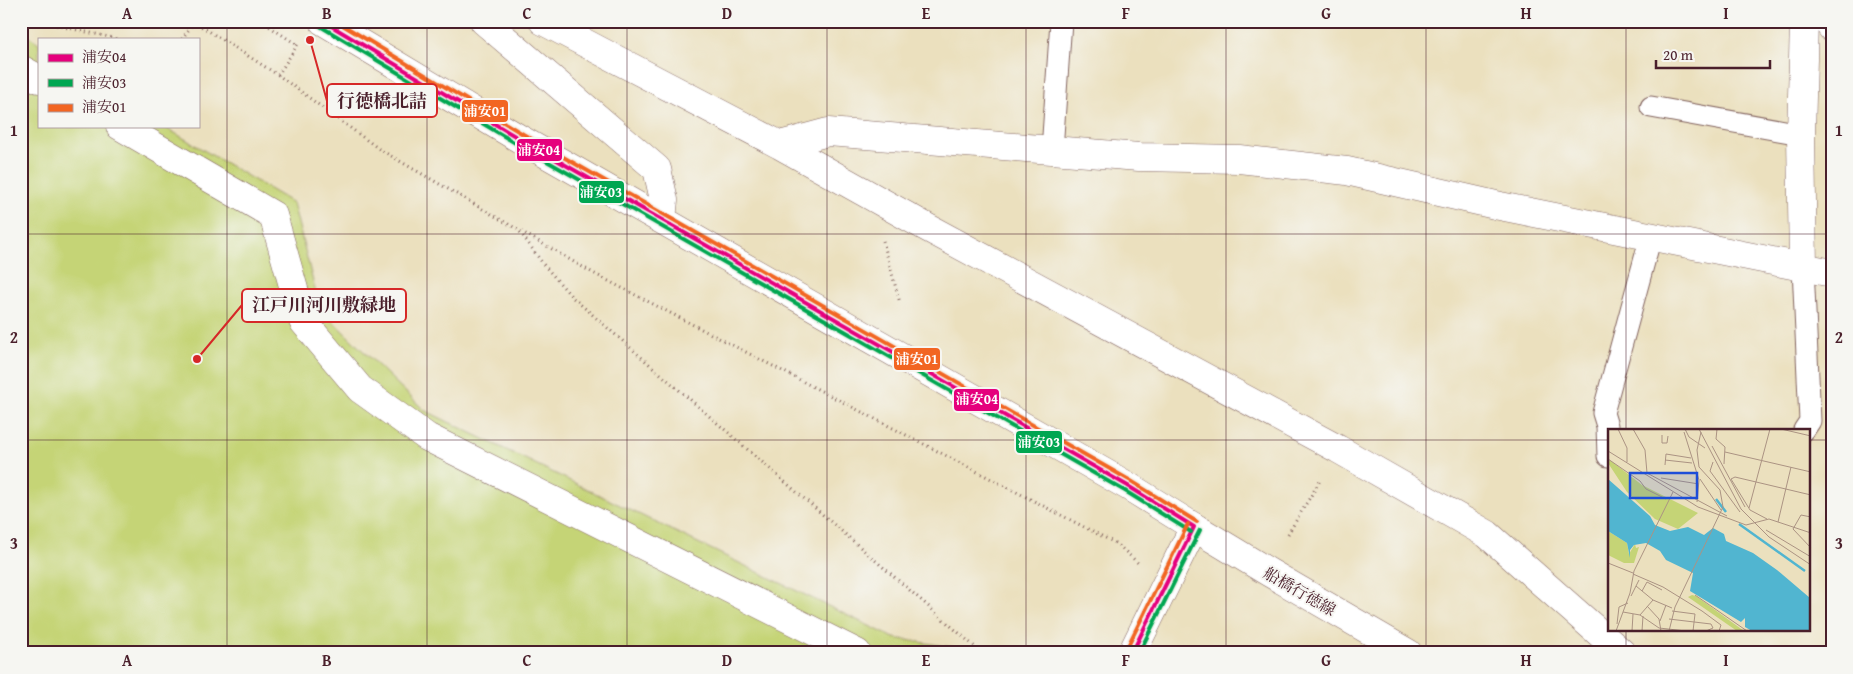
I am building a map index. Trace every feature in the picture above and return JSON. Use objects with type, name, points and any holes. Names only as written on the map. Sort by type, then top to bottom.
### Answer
[{"type":"street","name":"船橋行徳線","points":[[323,21],[520,139],[1128,486],[1270,573],[1408,653]]},
{"type":"street","points":[[484,21],[657,169],[664,200],[662,219]]},
{"type":"street","points":[[543,21],[780,145],[1338,450],[1487,534],[1622,653]]},
{"type":"street","points":[[1803,267],[1801,134],[1804,21]]},
{"type":"street","points":[[1827,21],[1832,28]]},
{"type":"street","points":[[21,69],[38,78]]},
{"type":"street","points":[[123,128],[273,215],[303,321],[360,388],[427,437],[857,653]]},
{"type":"street","points":[[780,145],[828,132],[1139,158],[1238,159],[1347,171],[1500,206],[1832,273]]},
{"type":"street","points":[[1134,648],[1194,527]]},
{"type":"lane","points":[[1052,150],[1061,21]]},
{"type":"lane","points":[[1651,107],[1801,134]]},
{"type":"lane","points":[[1608,456],[1607,426],[1603,413],[1651,236]]},
{"type":"lane","points":[[1803,267],[1810,421],[1805,429]]},
{"type":"path","points":[[37,21],[114,38]]},
{"type":"path","points":[[261,21],[298,44]]},
{"type":"path","points":[[183,38],[193,22],[278,75],[379,149],[593,273],[1117,544],[1148,573],[1166,584]]},
{"type":"path","points":[[278,75],[301,40]]},
{"type":"path","points":[[871,196],[900,303]]},
{"type":"path","points":[[518,229],[544,266],[572,297],[982,653]]},
{"type":"path","points":[[1288,534],[1338,450]]},
{"type":"green space","points":[[21,31],[38,42],[38,128],[166,128],[293,203],[320,309],[424,410],[894,638],[989,653],[27,653],[21,648]]},
{"type":"transit line","name":"浦安04","points":[[323,21],[520,139],[1128,486],[1194,527]]},
{"type":"transit line","name":"浦安01","points":[[336,21],[523,134],[1131,481],[1197,522]]},
{"type":"transit line","name":"浦安03","points":[[320,26],[517,144],[1125,491],[1191,532]]},
{"type":"transit line","name":"浦安01","points":[[1126,650],[1188,524]]},
{"type":"transit line","name":"浦安04","points":[[1132,653],[1194,527]]},
{"type":"transit line","name":"浦安03","points":[[1139,653],[1200,530]]},
{"type":"place","name":"行徳橋北詰","points":[[310,40]]},
{"type":"place","name":"江戸川河川敷緑地","points":[[197,359]]}]
